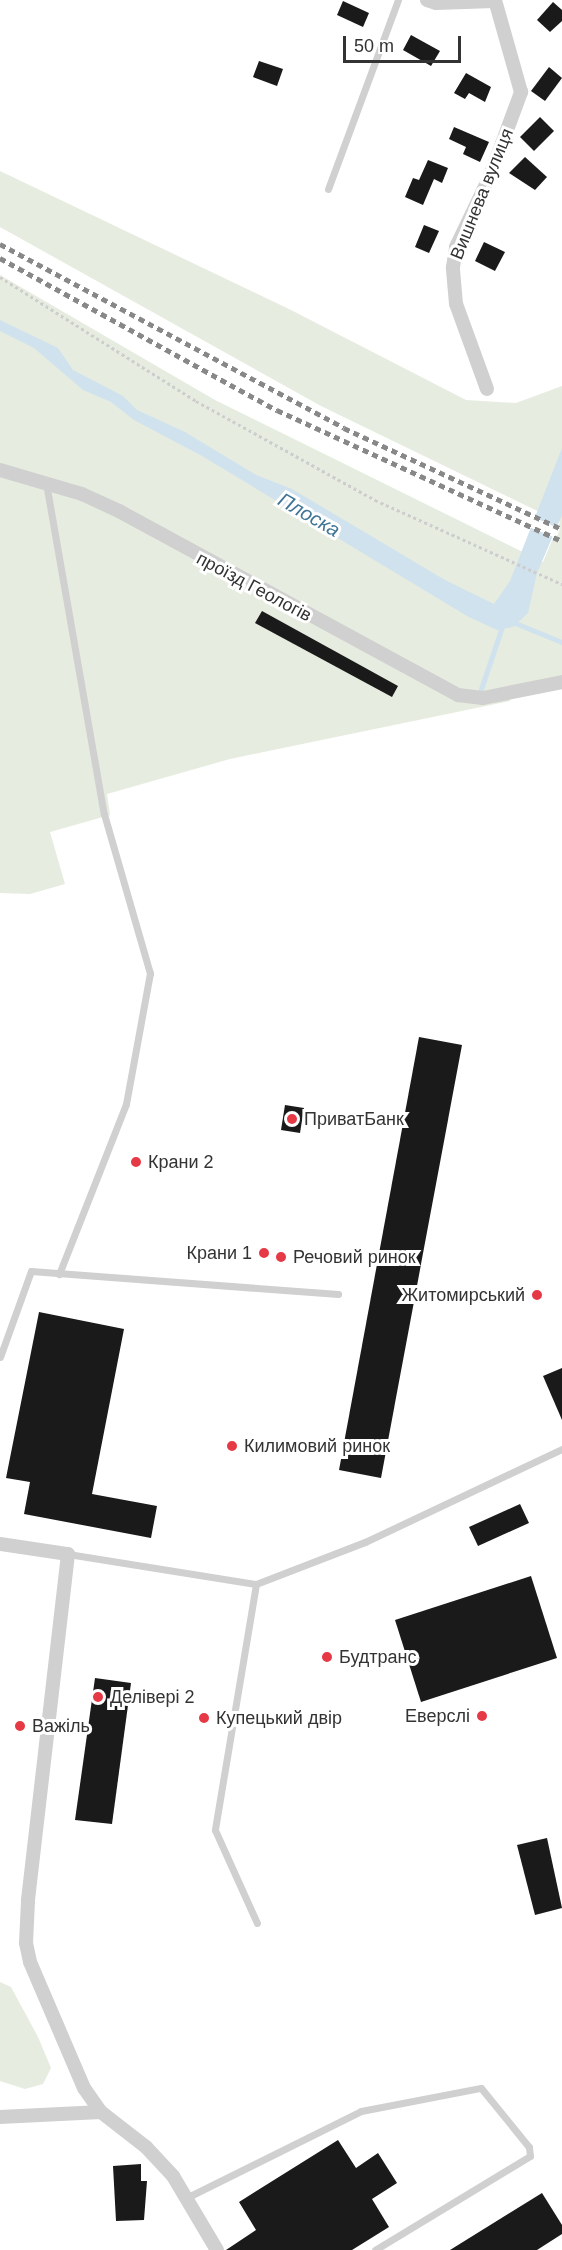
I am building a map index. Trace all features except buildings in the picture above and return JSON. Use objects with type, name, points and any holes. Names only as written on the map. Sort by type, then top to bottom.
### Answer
[{"type":"street","points":[[427,0],[436,3],[495,0]]},
{"type":"street","name":"Вишнева вулиця","points":[[487,389],[456,304],[453,267],[456,247],[490,176],[521,92],[519,74],[495,0]]},
{"type":"street","name":"проїзд Геологів","points":[[0,470],[46,483],[119,511],[458,695],[483,698],[562,682]]},
{"type":"street","points":[[0,1544],[68,1554],[26,1943],[45,2000],[80,2078],[101,2112],[146,2147],[188,2198],[217,2250]]},
{"type":"street","points":[[0,2117],[101,2112]]},
{"type":"lane","points":[[328,189],[398,0]]},
{"type":"lane","points":[[46,483],[105,814],[150,974],[126,1104],[59,1274]]},
{"type":"lane","points":[[0,1358],[31,1271],[338,1294]]},
{"type":"lane","points":[[68,1554],[256,1584],[365,1542],[562,1449]]},
{"type":"lane","points":[[256,1584],[215,1830],[257,1923]]},
{"type":"lane","points":[[188,2198],[361,2111],[481,2088],[529,2147],[530,2156],[375,2250]]},
{"type":"path","points":[[0,277],[196,401],[375,500],[562,584]]},
{"type":"shaded area","points":[[0,171],[291,310],[466,400],[516,403],[562,386],[562,682],[508,693],[510,701],[230,759],[107,794],[110,815],[50,832],[65,884],[30,894],[0,893],[0,275],[215,400],[543,562],[560,522],[321,406],[0,227]]},
{"type":"shaded area","points":[[0,1982],[11,1987],[38,2037],[51,2068],[43,2084],[25,2089],[0,2081]]},
{"type":"water","name":"Плоска","points":[[0,320],[58,348],[73,370],[123,396],[137,410],[185,432],[256,475],[292,489],[445,580],[494,604],[510,581],[562,448],[562,515],[537,573],[528,613],[513,627],[497,630],[467,616],[202,456],[134,420],[111,402],[83,390],[34,348],[0,331]]},
{"type":"pier","points":[[533,517],[560,529],[556,538],[529,527]]},
{"type":"waterway","points":[[513,622],[562,642]]},
{"type":"waterway","points":[[480,692],[503,624]]},
{"type":"railway","points":[[0,244],[344,428],[562,529]]},
{"type":"railway","points":[[0,258],[277,410],[562,541]]},
{"type":"place","name":"ПриватБанк","points":[[292,1119]]},
{"type":"place","name":"Крани 2","points":[[136,1162]]},
{"type":"place","name":"Крани 1","points":[[264,1253]]},
{"type":"place","name":"Речовий ринок","points":[[281,1257]]},
{"type":"place","name":"Житомирський","points":[[537,1295]]},
{"type":"place","name":"Килимовий ринок","points":[[232,1446]]},
{"type":"place","name":"Будтранс","points":[[327,1657]]},
{"type":"place","name":"Делівері 2","points":[[98,1697]]},
{"type":"place","name":"Еверслі","points":[[482,1716]]},
{"type":"place","name":"Купецький двір","points":[[204,1718]]},
{"type":"place","name":"Важіль","points":[[20,1726]]}]
